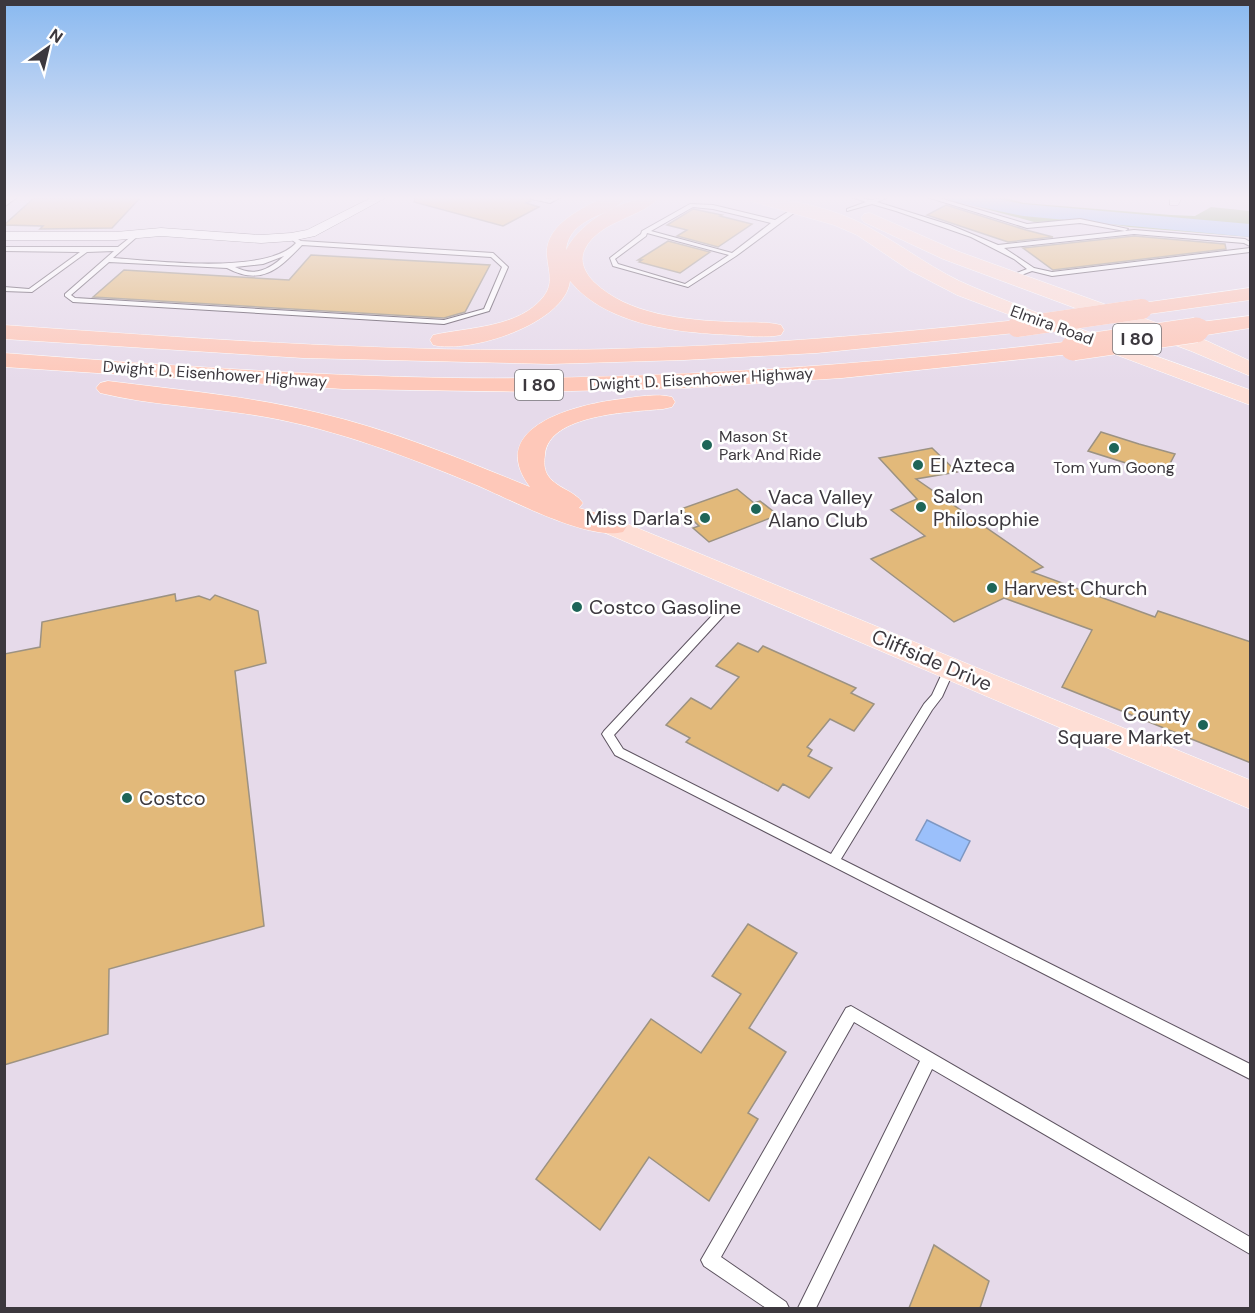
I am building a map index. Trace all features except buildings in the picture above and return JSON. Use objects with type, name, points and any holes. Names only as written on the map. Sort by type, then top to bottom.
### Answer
[{"type":"highway","points":[[4,332],[159,332],[420,341],[484,334],[526,319],[550,302],[560,284],[556,258]]},
{"type":"highway","points":[[574,258],[574,269],[584,285],[597,295],[638,313],[697,326],[736,329],[1017,327]]},
{"type":"highway","name":"Dwight D. Eisenhower Highway","points":[[4,332],[295,351],[424,356],[548,357],[779,350],[1017,327],[1251,294]]},
{"type":"highway","name":"Dwight D. Eisenhower Highway","points":[[4,360],[314,380],[477,385],[650,383],[753,379],[925,365],[1073,348],[1251,322]]},
{"type":"highway","points":[[613,526],[593,513],[561,500],[546,488],[531,469],[530,455],[537,440],[553,424],[600,409],[865,382],[925,365]]},
{"type":"highway","points":[[4,375],[245,405],[319,420],[416,451],[586,521],[613,526]]},
{"type":"main road","name":"Elmira Road","points":[[904,258],[964,291],[1251,398]]},
{"type":"main road","name":"Elmira Road","points":[[924,258],[1035,308],[1251,390]]},
{"type":"main road","name":"Elmira Road","points":[[955,258],[969,268],[1050,304],[1251,378]]},
{"type":"main road","name":"Elmira Road","points":[[959,258],[1199,346],[1251,369]]},
{"type":"main road","name":"Cliffside Drive","points":[[613,526],[1251,795]]},
{"type":"lane","points":[[4,289],[30,291],[75,258]]},
{"type":"lane","points":[[273,258],[264,262],[228,266],[106,260],[67,295],[73,300],[444,322],[487,310],[505,267],[496,258]]},
{"type":"lane","points":[[228,266],[239,273],[265,274],[279,266],[286,258]]},
{"type":"lane","points":[[614,258],[612,260],[615,265],[686,286],[729,258]]},
{"type":"lane","points":[[1020,258],[1032,269],[1052,274],[1182,258]]},
{"type":"lane","points":[[1011,278],[1032,269]]},
{"type":"lane","points":[[725,608],[608,734],[619,752],[1251,1072]]},
{"type":"lane","points":[[833,861],[928,707],[937,697],[950,668]]},
{"type":"lane","points":[[780,1308],[710,1260],[851,1013],[1251,1246]]},
{"type":"lane","points":[[807,1308],[929,1059]]},
{"type":"water","points":[[927,820],[970,841],[960,861],[916,840]]},
{"type":"place","name":"Mason St Park And Ride","points":[[707,445]]},
{"type":"place","name":"Tom Yum Goong","points":[[1114,448]]},
{"type":"place","name":"El Azteca","points":[[918,465]]},
{"type":"place","name":"Salon Philosophie","points":[[921,507]]},
{"type":"place","name":"Vaca Valley Alano Club","points":[[756,509]]},
{"type":"place","name":"Miss Darla's","points":[[705,518]]},
{"type":"place","name":"Harvest Church","points":[[992,588]]},
{"type":"place","name":"Costco Gasoline","points":[[577,607]]},
{"type":"place","name":"County Square Market","points":[[1203,725]]},
{"type":"place","name":"Costco","points":[[127,798]]}]
